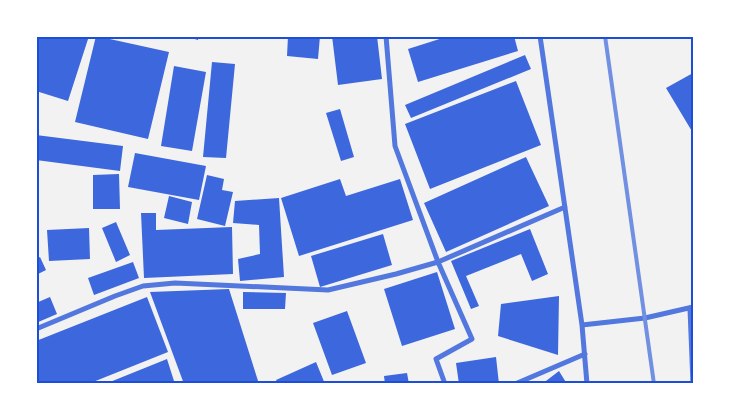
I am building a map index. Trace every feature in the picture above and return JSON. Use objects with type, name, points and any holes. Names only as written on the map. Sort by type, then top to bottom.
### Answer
[{"type":"street","points":[[386,36],[395,146],[438,262],[472,339],[436,359],[445,384]]},
{"type":"street","points":[[540,36],[582,325],[587,384]]},
{"type":"street","points":[[36,329],[143,286],[175,283],[328,290],[438,262],[565,207]]},
{"type":"street","points":[[582,325],[645,318],[692,308],[693,384]]},
{"type":"street","points":[[515,384],[585,354]]},
{"type":"building","points":[[36,36],[89,36],[68,101],[36,91]]},
{"type":"building","points":[[96,36],[169,52],[148,139],[75,122]]},
{"type":"building","points":[[184,36],[199,36],[198,40]]},
{"type":"building","points":[[288,36],[320,36],[318,59],[287,56]]},
{"type":"building","points":[[332,36],[377,36],[382,79],[338,85]]},
{"type":"building","points":[[449,36],[514,36],[518,51],[418,82],[408,49]]},
{"type":"building","points":[[525,55],[531,69],[411,118],[405,105]]},
{"type":"building","points":[[212,62],[235,64],[226,158],[203,157]]},
{"type":"building","points":[[174,66],[206,72],[192,151],[161,146]]},
{"type":"building","points":[[693,73],[693,133],[666,88]]},
{"type":"building","points":[[516,81],[541,145],[430,189],[405,124]]},
{"type":"building","points":[[340,109],[354,157],[341,161],[326,113]]},
{"type":"building","points":[[36,135],[123,146],[120,171],[36,160]]},
{"type":"building","points":[[135,153],[206,166],[199,200],[128,187]]},
{"type":"building","points":[[526,157],[549,206],[446,252],[424,203]]},
{"type":"building","points":[[119,174],[120,209],[93,209],[93,175]]},
{"type":"building","points":[[207,175],[224,179],[222,190],[233,192],[225,226],[197,219]]},
{"type":"building","points":[[340,179],[346,196],[400,179],[413,220],[299,256],[281,198]]},
{"type":"building","points":[[169,196],[192,202],[188,224],[164,218]]},
{"type":"building","points":[[279,198],[284,277],[240,281],[238,259],[260,254],[259,225],[233,223],[235,201]]},
{"type":"building","points":[[141,213],[156,213],[156,230],[232,227],[233,274],[144,278]]},
{"type":"building","points":[[116,222],[130,255],[116,262],[102,228]]},
{"type":"building","points":[[89,228],[90,259],[49,261],[47,230]]},
{"type":"building","points":[[530,229],[548,274],[532,281],[521,254],[466,276],[479,306],[471,309],[451,261]]},
{"type":"building","points":[[383,234],[392,265],[320,287],[311,256]]},
{"type":"building","points":[[40,257],[46,270],[36,275],[36,259]]},
{"type":"building","points":[[133,262],[139,278],[94,295],[88,278]]},
{"type":"building","points":[[437,272],[455,329],[402,346],[384,289]]},
{"type":"building","points":[[229,289],[259,384],[184,384],[150,292]]},
{"type":"building","points":[[243,292],[286,293],[285,309],[243,309]]},
{"type":"building","points":[[559,296],[558,355],[498,336],[501,304]]},
{"type":"building","points":[[50,297],[57,314],[36,323],[36,303]]},
{"type":"building","points":[[147,297],[168,352],[88,384],[36,384],[36,341]]},
{"type":"building","points":[[347,311],[366,363],[332,375],[313,323]]},
{"type":"building","points":[[496,357],[499,384],[459,384],[456,363]]},
{"type":"building","points":[[167,359],[174,381],[167,384],[105,384]]},
{"type":"building","points":[[316,362],[325,384],[278,384],[276,380]]},
{"type":"building","points":[[559,371],[567,384],[542,384]]},
{"type":"building","points":[[407,373],[409,384],[385,384],[384,376]]},
{"type":"railway","points":[[605,36],[654,384]]}]
